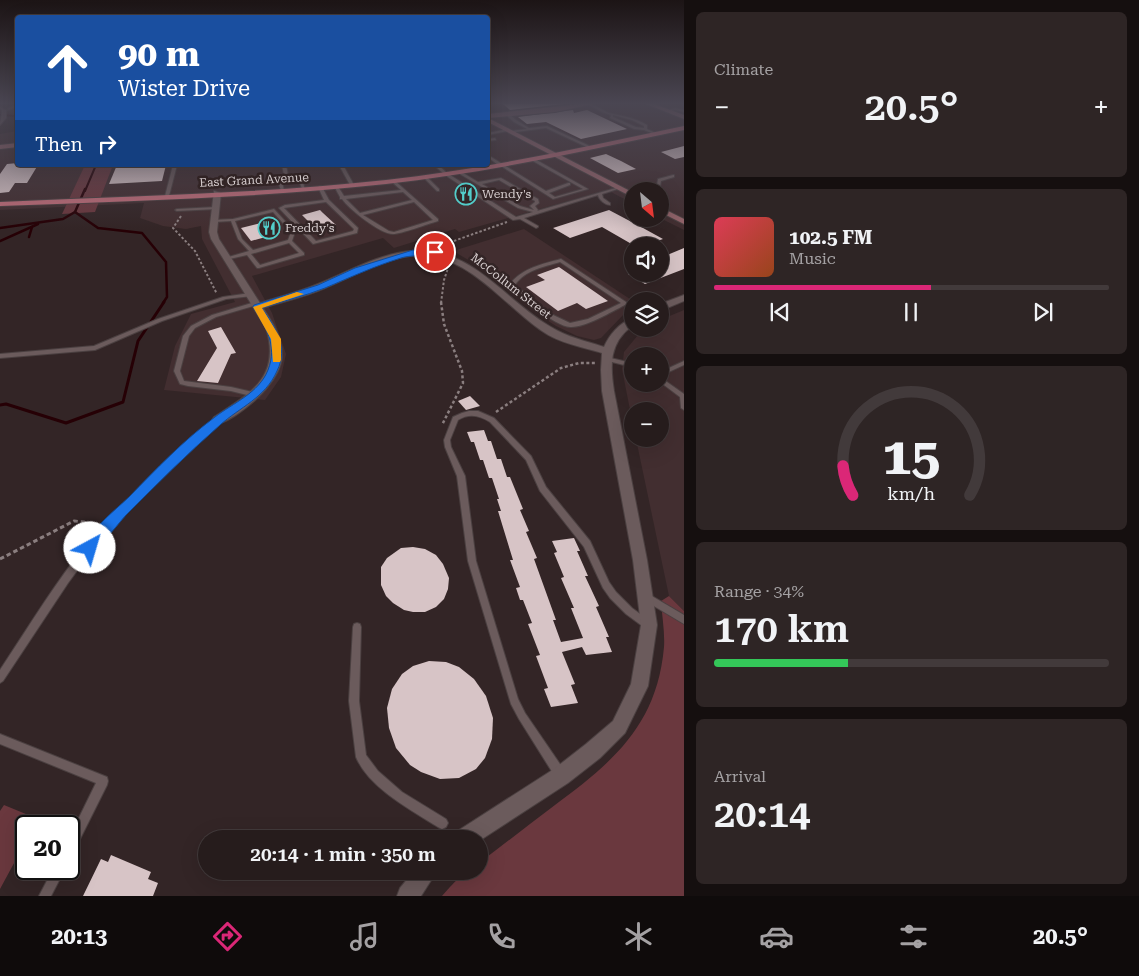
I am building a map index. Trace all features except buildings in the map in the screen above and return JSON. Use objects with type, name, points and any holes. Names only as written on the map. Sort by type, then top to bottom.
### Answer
[{"type":"main road","name":"East Grand Avenue","points":[[490,167],[602,146]]},
{"type":"main road","name":"East Grand Avenue","points":[[0,204],[320,188],[425,177],[489,167]]},
{"type":"street","points":[[536,146],[624,191]]},
{"type":"street","points":[[217,193],[213,232],[215,239],[271,328],[276,339],[277,349],[273,370],[255,395],[218,420]]},
{"type":"street","points":[[669,214],[684,222]]},
{"type":"street","name":"McCollum Street","points":[[256,305],[321,287],[384,260],[413,252],[430,252],[453,258],[466,265],[546,329],[606,358]]},
{"type":"street","points":[[669,304],[684,298]]},
{"type":"street","points":[[477,830],[561,776],[593,751],[619,727],[639,686],[649,625],[640,560],[608,391],[606,358],[610,342],[624,328]]},
{"type":"street","points":[[408,896],[420,880]]},
{"type":"lane","points":[[587,146],[592,148]]},
{"type":"lane","points":[[490,157],[554,198],[586,189],[530,160]]},
{"type":"lane","points":[[530,160],[568,184],[546,193]]},
{"type":"lane","points":[[167,196],[174,167]]},
{"type":"lane","points":[[284,167],[286,176]]},
{"type":"lane","points":[[341,167],[352,185]]},
{"type":"lane","points":[[438,167],[515,219],[618,188]]},
{"type":"lane","points":[[459,172],[519,207],[537,212]]},
{"type":"lane","points":[[282,190],[279,177],[286,176],[300,176],[304,189]]},
{"type":"lane","points":[[660,182],[660,180],[672,176]]},
{"type":"lane","points":[[425,177],[438,190]]},
{"type":"lane","points":[[478,183],[496,179],[506,180],[537,200],[537,203],[532,206],[523,207]]},
{"type":"lane","points":[[336,186],[341,198],[360,214],[388,232],[394,233],[436,220],[392,181]]},
{"type":"lane","points":[[320,188],[327,201],[356,229],[355,232],[315,243],[281,208],[327,201]]},
{"type":"lane","points":[[341,198],[403,190]]},
{"type":"lane","points":[[600,194],[609,204]]},
{"type":"lane","points":[[360,214],[415,201]]},
{"type":"lane","points":[[532,206],[537,212]]},
{"type":"lane","points":[[177,210],[216,208]]},
{"type":"lane","points":[[214,221],[233,220],[274,210],[294,232],[290,241]]},
{"type":"lane","points":[[520,217],[536,227]]},
{"type":"lane","points":[[233,220],[240,239],[260,267],[302,254],[290,241]]},
{"type":"lane","points":[[227,259],[290,241]]},
{"type":"lane","points":[[561,260],[625,303],[577,324],[568,326],[512,285],[515,279],[528,271],[561,260]]},
{"type":"lane","points":[[0,356],[95,348],[160,320],[220,300],[250,295]]},
{"type":"lane","points":[[255,395],[231,389],[188,384],[179,379],[177,371],[186,336],[193,327],[214,316],[256,305]]},
{"type":"lane","points":[[606,358],[624,363]]},
{"type":"lane","points":[[669,370],[684,363]]},
{"type":"lane","points":[[669,386],[683,397],[684,408]]},
{"type":"lane","points":[[561,776],[514,701],[475,576],[461,476],[448,447],[448,440],[455,419],[459,416],[476,413],[488,418],[534,465],[544,489],[587,544],[613,595],[629,612],[649,625]]},
{"type":"lane","points":[[0,678],[81,558],[107,526],[218,420]]},
{"type":"lane","points":[[645,596],[684,620]]},
{"type":"lane","points":[[357,628],[354,701],[361,757],[374,775],[398,796],[442,823]]},
{"type":"lane","points":[[0,739],[103,781],[80,827]]},
{"type":"lane","points":[[46,896],[54,880]]},
{"type":"path","points":[[187,210],[173,228],[195,251],[220,300]]},
{"type":"path","points":[[430,252],[438,246],[498,227],[515,219]]},
{"type":"path","points":[[448,447],[441,433],[443,419],[461,389],[463,376],[442,319],[440,295],[444,277],[453,258]]},
{"type":"path","points":[[488,418],[561,368],[606,358]]},
{"type":"path","points":[[0,559],[74,521],[84,522],[92,528],[88,535]]},
{"type":"shaded area","points":[[0,146],[15,146],[15,167],[490,167],[490,146],[684,146],[684,230],[669,222],[669,182],[624,182],[624,199],[607,190],[459,232],[455,229],[394,248],[383,238],[252,276],[272,313],[286,354],[281,377],[265,400],[164,390],[175,346],[191,314],[235,302],[202,239],[201,226],[186,229],[163,226],[140,218],[144,203],[0,210]]},
{"type":"shaded area","points":[[84,167],[112,167],[95,212],[62,214]]},
{"type":"shaded area","points":[[524,229],[624,295],[624,314],[601,338],[594,340],[577,336],[539,315],[477,265],[453,251]]},
{"type":"shaded area","points":[[684,310],[684,611],[669,596],[638,447],[669,447],[669,402],[628,402],[627,392],[669,392],[669,347],[628,347],[636,337],[669,337],[669,316]]},
{"type":"shaded area","points":[[624,352],[624,379],[622,369]]},
{"type":"shaded area","points":[[669,596],[684,611],[684,896],[442,896],[458,880],[488,880],[488,856],[596,773],[629,739],[642,720],[652,699],[660,674],[664,647],[661,601]]},
{"type":"shaded area","points":[[4,805],[28,815],[15,815],[15,861],[0,889],[0,811]]},
{"type":"waterway","points":[[85,191],[95,167]]},
{"type":"waterway","points":[[75,212],[85,189]]},
{"type":"waterway","points":[[0,228],[63,219],[75,212]]},
{"type":"waterway","points":[[75,212],[98,228],[142,233],[166,262],[167,297],[163,303]]},
{"type":"waterway","points":[[0,241],[38,224]]},
{"type":"waterway","points":[[29,237],[32,227]]},
{"type":"waterway","points":[[0,405],[6,404],[66,423],[123,402],[138,341],[164,302]]},
{"type":"slow traffic","points":[[276,360],[276,339],[257,307],[300,294]]},
{"type":"place","name":"Wendy's","points":[[466,194]]},
{"type":"place","name":"Freddy's","points":[[269,228]]},
{"type":"route","points":[[90,548],[107,526],[173,461],[218,420],[255,395],[264,384],[273,370],[277,349],[276,339],[271,328],[257,307],[321,287],[358,270],[399,256],[413,252],[435,252]]}]
